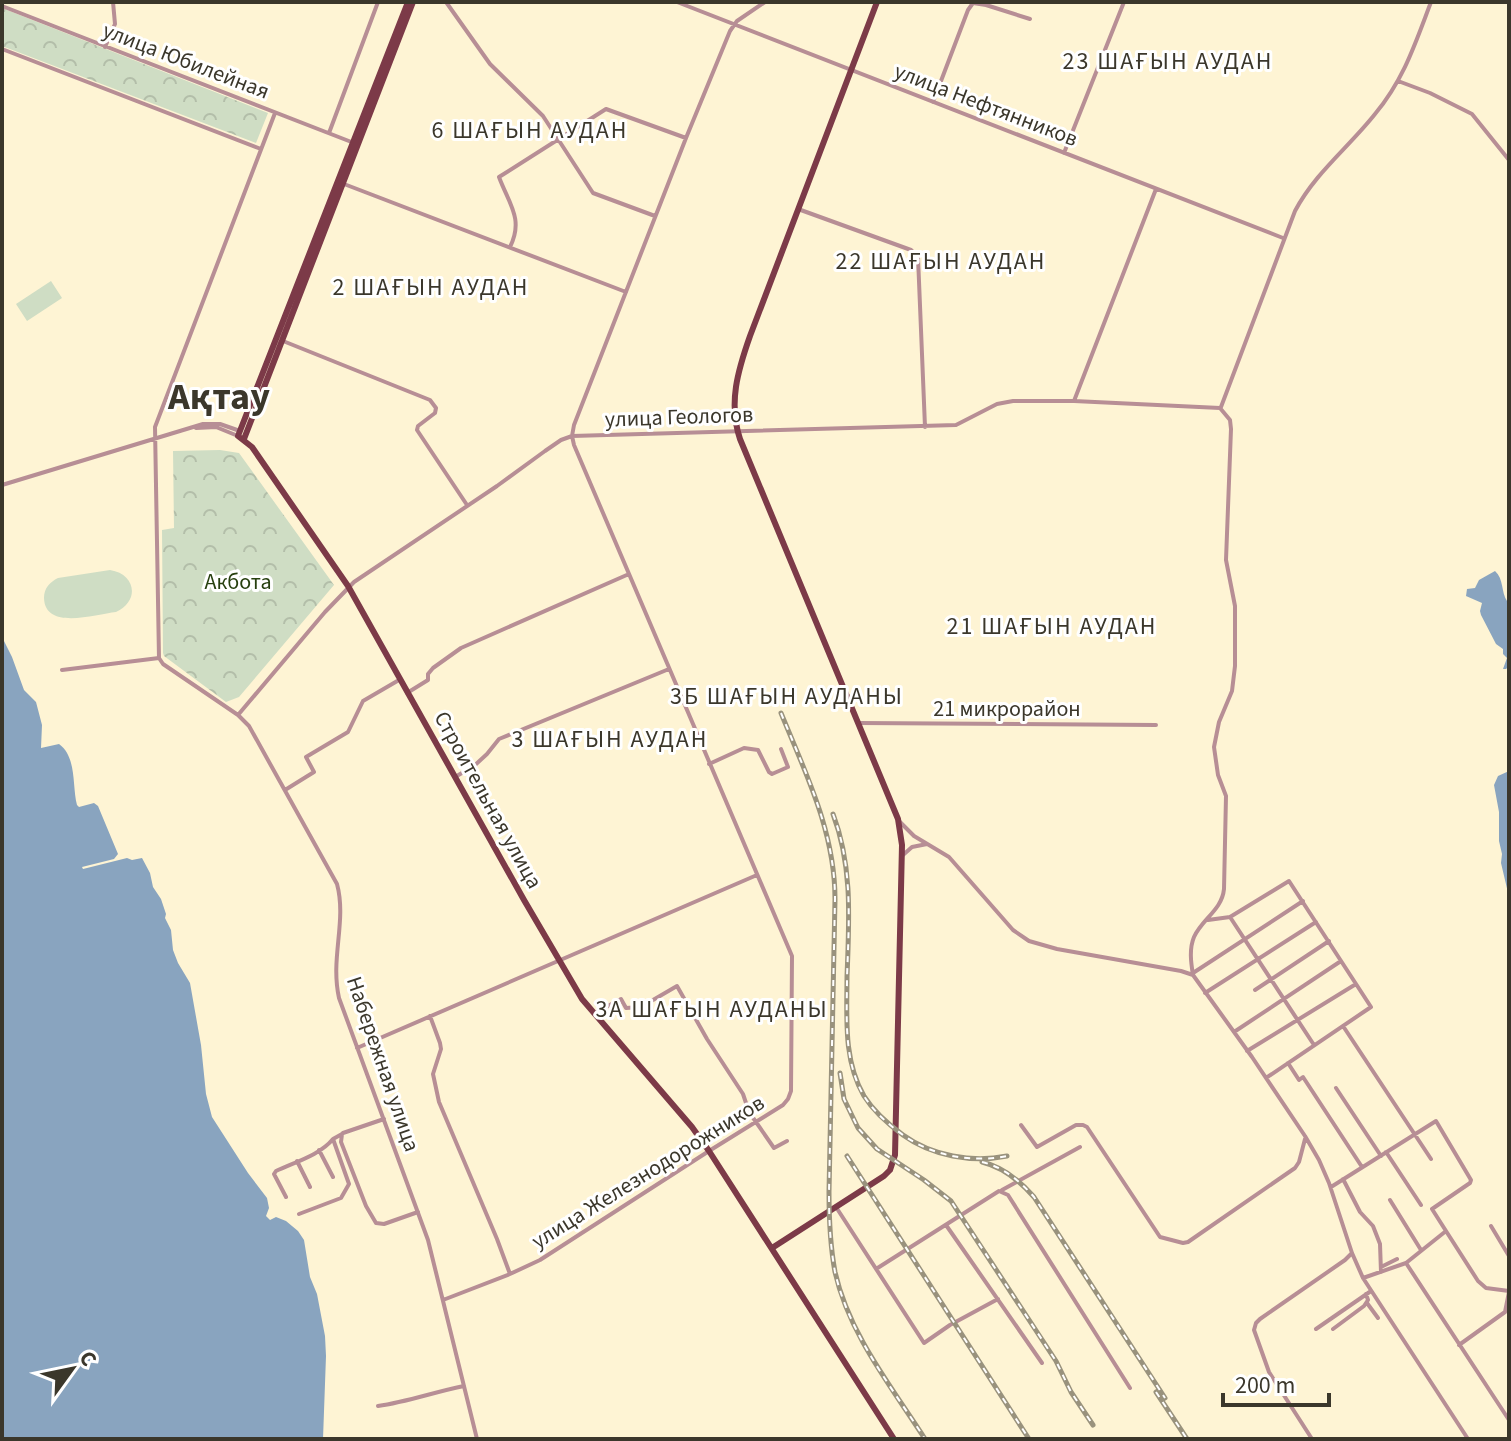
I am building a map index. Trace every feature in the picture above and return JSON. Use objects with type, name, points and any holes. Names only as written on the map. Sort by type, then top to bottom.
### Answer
[{"type":"main road","points":[[242,435],[411,2]]},
{"type":"main road","points":[[772,1248],[884,1176],[894,1160],[902,857],[898,819],[738,430],[734,396],[737,375],[877,2]]},
{"type":"main road","name":"Строительная улица","points":[[242,435],[252,443],[255,452],[348,586],[582,999],[692,1127],[894,1439]]},
{"type":"street","points":[[105,47],[115,24],[113,2]]},
{"type":"street","points":[[242,2],[250,2]]},
{"type":"street","points":[[329,133],[378,2]]},
{"type":"street","points":[[446,2],[490,64],[543,116],[593,193],[655,216]]},
{"type":"street","name":"улица Нефтянников","points":[[677,2],[1283,238]]},
{"type":"street","points":[[572,436],[655,216],[733,25],[765,2]]},
{"type":"street","points":[[1064,153],[1124,2]]},
{"type":"street","points":[[1431,2],[1404,72],[1374,116],[1309,187],[1295,211],[1220,408],[1230,420],[1231,429],[1226,560],[1235,606],[1236,648],[1232,691],[1219,722],[1214,747],[1218,775],[1226,796],[1224,889],[1222,902],[1192,941],[1193,974],[1319,1160],[1369,1293],[1468,1439]]},
{"type":"street","points":[[933,102],[973,3],[1030,19]]},
{"type":"street","name":"улица Юбилейная","points":[[2,6],[356,144]]},
{"type":"street","points":[[2,49],[261,149]]},
{"type":"street","points":[[1398,81],[1472,114],[1509,160]]},
{"type":"street","points":[[510,247],[517,222],[499,177],[606,109],[686,138]]},
{"type":"street","points":[[238,715],[163,664],[159,658],[155,439],[157,423],[275,113]]},
{"type":"street","points":[[340,183],[626,292]]},
{"type":"street","points":[[1074,401],[1156,189]]},
{"type":"street","points":[[798,209],[911,250],[918,257],[925,427]]},
{"type":"street","points":[[279,339],[430,400],[436,408],[435,413],[417,430],[467,505]]},
{"type":"street","name":"улица Геологов","points":[[238,715],[348,586],[545,451],[572,436],[956,425],[1004,402],[1074,401],[1220,408]]},
{"type":"street","points":[[2,485],[207,423],[220,424],[242,435]]},
{"type":"street","name":"улица Железнодорожников","points":[[443,1300],[533,1264],[566,1245],[783,1105],[791,1091],[792,956],[572,436]]},
{"type":"street","points":[[407,693],[428,680],[433,668],[461,648],[629,574]]},
{"type":"street","points":[[62,670],[159,658]]},
{"type":"street","points":[[455,777],[474,766],[499,739],[669,669]]},
{"type":"street","points":[[285,790],[314,772],[306,757],[348,732],[363,701],[399,680]]},
{"type":"street","name":"Набережная улица","points":[[238,715],[249,726],[337,884],[341,911],[335,964],[339,998],[428,1240],[477,1439]]},
{"type":"street","name":"21 микрорайон","points":[[858,723],[1156,725]]},
{"type":"street","points":[[709,764],[744,748],[758,750],[772,774],[788,767],[781,749]]},
{"type":"street","points":[[898,819],[908,832],[949,857],[1013,930],[1029,941],[1049,948],[1193,974],[1303,901]]},
{"type":"street","points":[[902,857],[912,847],[928,843]]},
{"type":"street","points":[[357,1048],[757,875]]},
{"type":"street","points":[[1207,921],[1230,917],[1289,881],[1371,1007],[1266,1078]]},
{"type":"street","points":[[1230,917],[1314,1045]]},
{"type":"street","points":[[1205,993],[1316,922]]},
{"type":"street","points":[[1255,990],[1329,941]]},
{"type":"street","points":[[1233,1033],[1341,961]]},
{"type":"street","points":[[1247,1051],[1356,984]]},
{"type":"street","points":[[595,1013],[621,999],[626,1008],[641,1007],[677,986],[774,1148],[787,1141]]},
{"type":"street","points":[[430,1016],[441,1049],[433,1074],[435,1087],[510,1274]]},
{"type":"street","points":[[1343,1026],[1431,1159]]},
{"type":"street","points":[[1288,1063],[1299,1080],[1303,1077],[1362,1167]]},
{"type":"street","points":[[1336,1088],[1381,1156]]},
{"type":"street","points":[[286,1197],[274,1174],[276,1171],[319,1150],[342,1134],[384,1119]]},
{"type":"street","points":[[1331,1187],[1436,1121],[1471,1180],[1432,1209],[1478,1281],[1486,1288],[1509,1292],[1505,1312],[1509,1320]]},
{"type":"street","points":[[1021,1125],[1037,1147],[1076,1125],[1087,1127],[1159,1236],[1185,1243],[1295,1168],[1305,1136]]},
{"type":"street","points":[[342,1134],[341,1142],[366,1206],[376,1223],[384,1224],[418,1212]]},
{"type":"street","points":[[299,1214],[341,1198],[349,1184],[333,1139]]},
{"type":"street","points":[[876,1269],[999,1191],[1080,1147]]},
{"type":"street","points":[[319,1150],[333,1177]]},
{"type":"street","points":[[1386,1152],[1421,1205]]},
{"type":"street","points":[[297,1161],[310,1187]]},
{"type":"street","points":[[1343,1179],[1360,1212],[1373,1226],[1380,1244],[1381,1270]]},
{"type":"street","points":[[999,1191],[1008,1195],[1130,1388]]},
{"type":"street","points":[[1390,1200],[1421,1250]]},
{"type":"street","points":[[836,1207],[924,1343],[998,1299]]},
{"type":"street","points":[[946,1225],[1042,1363]]},
{"type":"street","points":[[1491,1226],[1509,1256]]},
{"type":"street","points":[[1363,1278],[1406,1263],[1446,1231]]},
{"type":"street","points":[[1312,1439],[1269,1372],[1254,1330],[1260,1319],[1352,1253]]},
{"type":"street","points":[[1381,1270],[1397,1259]]},
{"type":"street","points":[[1406,1263],[1509,1420]]},
{"type":"street","points":[[1333,1329],[1367,1303],[1369,1293]]},
{"type":"street","points":[[1316,1329],[1369,1293]]},
{"type":"street","points":[[1367,1303],[1378,1318]]},
{"type":"street","points":[[1459,1345],[1505,1312]]},
{"type":"street","points":[[378,1406],[464,1386]]},
{"type":"green space","points":[[2,8],[268,113],[256,143],[2,46]]},
{"type":"green space","points":[[51,281],[62,298],[27,321],[16,304]]},
{"type":"green space","name":"Акбота","points":[[220,450],[239,453],[334,585],[239,697],[226,702],[163,653],[162,530],[174,528],[173,451]]},
{"type":"green space","points":[[110,570],[125,577],[132,588],[129,601],[116,612],[73,618],[53,614],[47,608],[45,591],[58,578]]},
{"type":"water","points":[[1495,571],[1509,601],[1509,666],[1506,669],[1503,669],[1507,658],[1503,649],[1496,644],[1481,615],[1482,603],[1466,596],[1467,589],[1475,588],[1479,580]]},
{"type":"water","points":[[2,637],[24,690],[36,702],[42,725],[41,748],[59,744],[65,750],[71,764],[77,805],[94,803],[98,806],[118,854],[114,859],[83,869],[127,858],[142,858],[161,899],[171,930],[173,950],[190,983],[212,1117],[267,1198],[269,1208],[266,1216],[270,1220],[276,1217],[286,1221],[304,1240],[325,1336],[323,1439],[2,1439]]},
{"type":"water","points":[[1509,771],[1509,897],[1501,863],[1499,812],[1494,785],[1498,776]]},
{"type":"railway","points":[[781,713],[825,827],[834,874],[829,1192],[835,1272],[841,1295],[861,1338],[925,1439]]},
{"type":"railway","points":[[833,814],[847,874],[849,1053],[864,1096],[892,1127],[927,1148],[966,1158],[1007,1156]]},
{"type":"railway","points":[[840,1073],[844,1099],[858,1128],[877,1149],[951,1201],[1056,1361],[1071,1392],[1093,1425]]},
{"type":"railway","points":[[847,1156],[1029,1439]]},
{"type":"railway","points":[[982,1162],[1011,1175],[1034,1197],[1165,1398]]},
{"type":"railway","points":[[1156,1392],[1187,1439]]},
{"type":"district","name":"23 ШАҒЫН АУДАН","points":[[1168,61]]},
{"type":"district","name":"6 ШАҒЫН АУДАН","points":[[530,130]]},
{"type":"district","name":"22 ШАҒЫН АУДАН","points":[[941,261]]},
{"type":"district","name":"2 ШАҒЫН АУДАН","points":[[431,287]]},
{"type":"district","name":"Ақтау","points":[[219,397]]},
{"type":"district","name":"21 ШАҒЫН АУДАН","points":[[1052,626]]},
{"type":"district","name":"3Б ШАҒЫН АУДАНЫ","points":[[787,696]]},
{"type":"district","name":"3 ШАҒЫН АУДАН","points":[[610,739]]},
{"type":"district","name":"3А ШАҒЫН АУДАНЫ","points":[[712,1009]]}]
